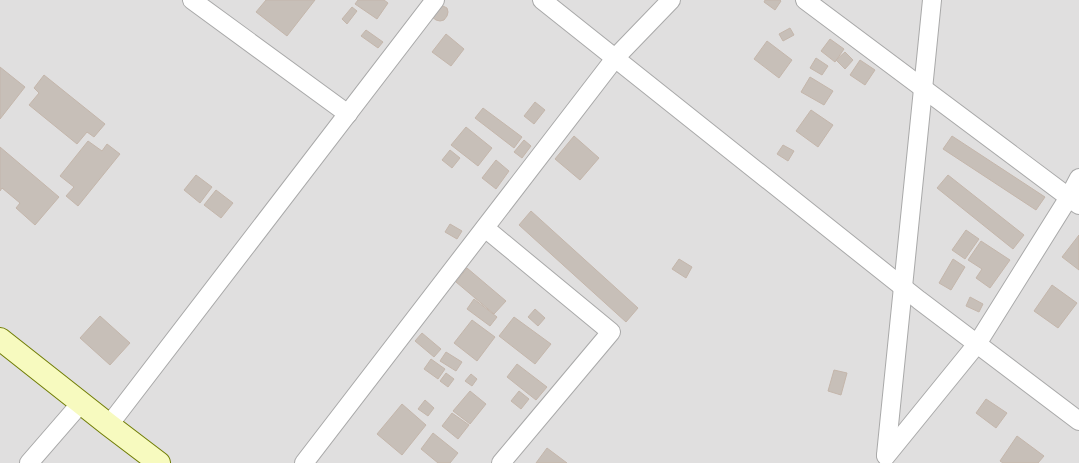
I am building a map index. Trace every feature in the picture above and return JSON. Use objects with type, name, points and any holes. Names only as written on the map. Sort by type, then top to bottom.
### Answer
[{"type":"main road","points":[[0,339],[109,426],[159,463]]},
{"type":"street","points":[[192,0],[348,114]]},
{"type":"street","points":[[109,426],[435,0]]},
{"type":"street","points":[[542,0],[616,57],[903,287],[1079,421]]},
{"type":"street","points":[[304,463],[616,57],[671,0]]},
{"type":"street","points":[[805,0],[1074,201]]},
{"type":"street","points":[[883,459],[903,287],[932,0]]},
{"type":"street","points":[[883,459],[977,344],[1074,201],[1079,178]]},
{"type":"street","points":[[484,228],[611,332],[501,463]]},
{"type":"street","points":[[29,463],[81,403]]},
{"type":"shaded area","points":[[0,0],[1079,0],[1079,463],[0,463]]},
{"type":"building","points":[[266,0],[315,0],[287,36],[256,12]]},
{"type":"building","points":[[358,0],[384,0],[388,3],[377,19],[355,4]]},
{"type":"building","points":[[765,0],[781,1],[775,10],[764,2]]},
{"type":"building","points":[[439,4],[447,8],[448,12],[444,20],[440,21],[432,17]]},
{"type":"building","points":[[352,7],[357,11],[347,24],[342,19]]},
{"type":"building","points":[[790,28],[794,35],[783,41],[779,34]]},
{"type":"building","points":[[366,30],[383,42],[378,48],[361,36]]},
{"type":"building","points":[[446,34],[464,49],[451,66],[432,52]]},
{"type":"building","points":[[830,39],[844,49],[835,62],[821,51]]},
{"type":"building","points":[[767,41],[792,60],[779,78],[754,59]]},
{"type":"building","points":[[845,52],[853,60],[845,69],[836,60]]},
{"type":"building","points":[[816,58],[828,66],[822,75],[810,68]]},
{"type":"building","points":[[860,60],[875,70],[865,85],[850,75]]},
{"type":"building","points":[[0,67],[25,87],[0,119]]},
{"type":"building","points":[[44,75],[105,124],[94,137],[87,132],[77,144],[29,105],[39,93],[34,88]]},
{"type":"building","points":[[810,77],[833,91],[824,105],[801,92]]},
{"type":"building","points":[[535,102],[545,110],[534,124],[524,116]]},
{"type":"building","points":[[483,108],[522,137],[514,148],[475,118]]},
{"type":"building","points":[[811,110],[833,125],[818,147],[796,131]]},
{"type":"building","points":[[466,127],[492,148],[478,166],[451,145]]},
{"type":"building","points":[[574,136],[599,158],[580,180],[555,159]]},
{"type":"building","points":[[952,136],[1045,197],[1036,210],[943,149]]},
{"type":"building","points":[[524,140],[531,146],[522,158],[514,152]]},
{"type":"building","points":[[88,141],[102,151],[107,144],[120,154],[78,206],[66,196],[74,187],[60,176]]},
{"type":"building","points":[[783,145],[794,151],[788,161],[777,154]]},
{"type":"building","points":[[0,147],[59,197],[35,225],[16,208],[20,203],[2,188],[0,191]]},
{"type":"building","points":[[450,150],[460,158],[452,168],[442,160]]},
{"type":"building","points":[[496,160],[509,171],[496,189],[482,178]]},
{"type":"building","points":[[196,175],[212,187],[200,203],[184,190]]},
{"type":"building","points":[[948,175],[1024,235],[1013,249],[937,188]]},
{"type":"building","points":[[216,190],[233,203],[221,218],[204,205]]},
{"type":"building","points":[[531,211],[638,308],[626,322],[519,225]]},
{"type":"building","points":[[450,224],[462,231],[457,239],[445,232]]},
{"type":"building","points":[[966,230],[979,239],[965,259],[952,250]]},
{"type":"building","points":[[1079,235],[1079,270],[1062,257]]},
{"type":"building","points":[[981,241],[1010,260],[990,288],[976,278],[982,269],[968,260]]},
{"type":"building","points":[[679,259],[692,267],[686,278],[672,269]]},
{"type":"building","points":[[953,259],[965,267],[951,290],[939,283]]},
{"type":"building","points":[[467,268],[506,301],[494,314],[456,282]]},
{"type":"building","points":[[1052,285],[1077,303],[1058,328],[1034,311]]},
{"type":"building","points":[[970,297],[983,304],[979,312],[966,306]]},
{"type":"building","points":[[474,299],[497,317],[490,326],[467,309]]},
{"type":"building","points":[[535,309],[545,318],[538,326],[528,317]]},
{"type":"building","points":[[100,316],[130,343],[110,365],[80,338]]},
{"type":"building","points":[[514,317],[551,344],[535,364],[499,336]]},
{"type":"building","points":[[472,320],[495,337],[477,361],[454,343]]},
{"type":"building","points":[[422,333],[441,349],[434,357],[415,341]]},
{"type":"building","points":[[446,352],[462,362],[456,371],[440,361]]},
{"type":"building","points":[[431,359],[445,369],[438,379],[424,369]]},
{"type":"building","points":[[517,364],[547,387],[536,400],[507,377]]},
{"type":"building","points":[[834,370],[847,373],[841,395],[828,391]]},
{"type":"building","points":[[446,373],[454,379],[448,387],[440,381]]},
{"type":"building","points":[[471,374],[477,379],[472,386],[465,381]]},
{"type":"building","points":[[470,391],[486,404],[470,424],[453,411]]},
{"type":"building","points":[[519,391],[529,399],[521,409],[511,401]]},
{"type":"building","points":[[986,399],[1007,413],[996,428],[976,413]]},
{"type":"building","points":[[425,400],[434,408],[428,416],[418,409]]},
{"type":"building","points":[[402,404],[426,425],[402,455],[377,434]]},
{"type":"building","points":[[452,413],[469,425],[458,439],[442,426]]},
{"type":"building","points":[[433,433],[458,453],[450,463],[438,463],[421,449]]},
{"type":"building","points":[[1017,436],[1044,456],[1038,463],[1003,463],[1000,461]]},
{"type":"building","points":[[547,448],[567,463],[536,463]]}]
